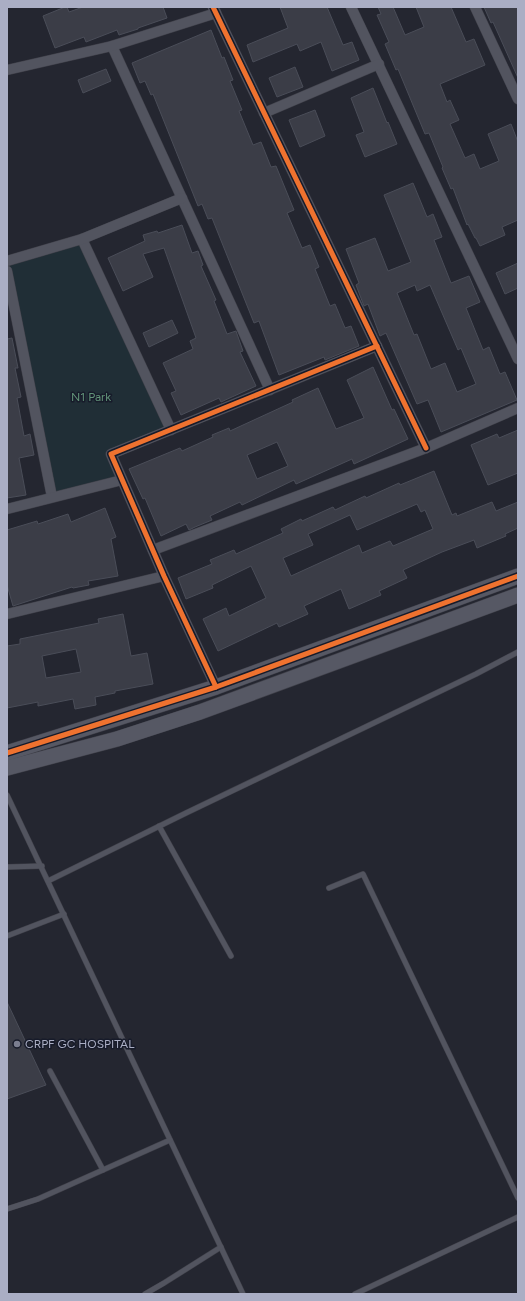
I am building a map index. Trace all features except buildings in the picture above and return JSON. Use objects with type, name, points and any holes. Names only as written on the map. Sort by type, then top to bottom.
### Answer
[{"type":"street","points":[[351,7],[518,359]]},
{"type":"street","points":[[475,7],[518,98]]},
{"type":"street","points":[[7,70],[112,46],[215,10],[426,448]]},
{"type":"street","points":[[112,46],[270,390]]},
{"type":"street","points":[[264,112],[379,64]]},
{"type":"street","points":[[7,261],[82,239],[182,198]]},
{"type":"street","points":[[82,239],[171,430]]},
{"type":"street","points":[[7,271],[52,497]]},
{"type":"street","points":[[216,687],[164,576],[111,454],[377,346]]},
{"type":"street","points":[[154,550],[426,448],[518,408]]},
{"type":"street","points":[[7,509],[122,480]]},
{"type":"street","points":[[7,614],[164,576]]},
{"type":"street","points":[[7,753],[216,687],[518,576]]},
{"type":"street","points":[[7,768],[117,739],[200,712],[518,595]]},
{"type":"lane","points":[[48,881],[476,674],[518,652]]},
{"type":"lane","points":[[7,795],[42,866],[243,1294]]},
{"type":"lane","points":[[159,826],[231,956]]},
{"type":"lane","points":[[7,867],[42,866]]},
{"type":"lane","points":[[329,888],[363,874],[518,1198]]},
{"type":"lane","points":[[7,936],[64,914]]},
{"type":"lane","points":[[50,1072],[103,1170]]},
{"type":"lane","points":[[7,1209],[38,1199],[170,1140]]},
{"type":"lane","points":[[355,1294],[518,1217]]},
{"type":"lane","points":[[145,1294],[221,1247]]},
{"type":"green space","name":"N1 Park","points":[[82,239],[171,430],[112,454],[122,480],[52,497],[7,271],[7,261]]},
{"type":"cycle path","points":[[213,7],[426,448]]},
{"type":"cycle path","points":[[216,687],[164,576],[111,454],[377,346]]},
{"type":"cycle path","points":[[7,753],[216,687],[518,576]]},
{"type":"place","name":"CRPF GC HOSPITAL","points":[[17,1044]]}]
